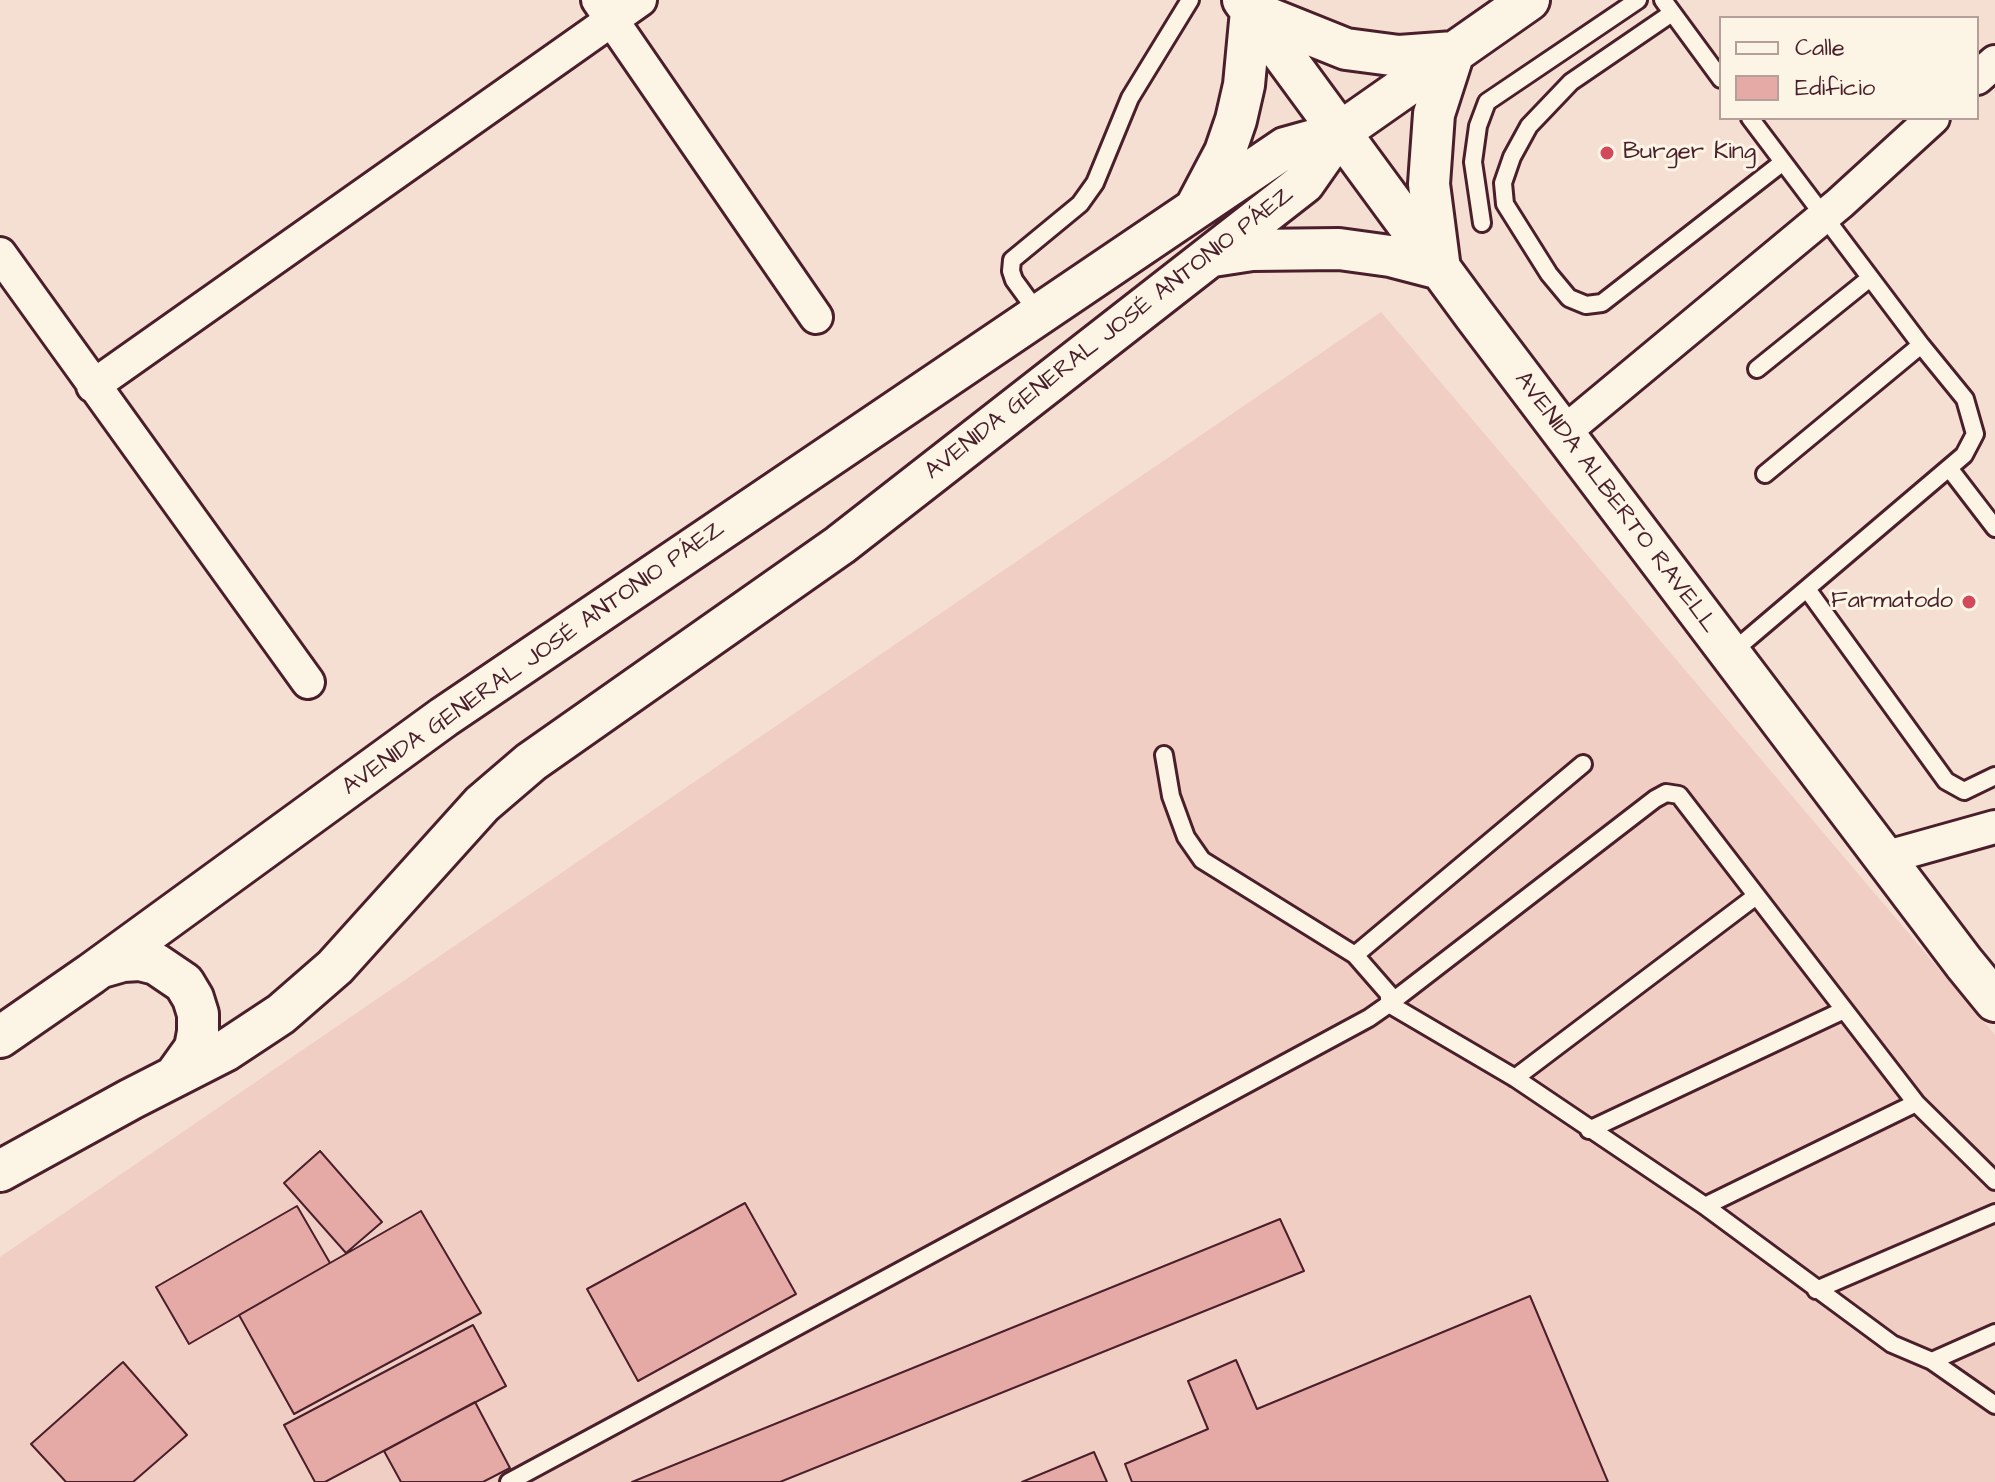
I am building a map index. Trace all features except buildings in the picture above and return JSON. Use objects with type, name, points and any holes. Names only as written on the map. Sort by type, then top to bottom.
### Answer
[{"type":"street","points":[[93,386],[605,10],[640,0]]},
{"type":"street","points":[[1339,133],[1529,0]]},
{"type":"street","points":[[1194,210],[1225,152],[1236,120],[1246,72],[1247,6],[1346,49],[1399,56],[1454,52]]},
{"type":"street","name":"AVENIDA ALBERTO RAVELL","points":[[1247,6],[1563,433],[1995,1001]]},
{"type":"street","points":[[605,10],[816,317]]},
{"type":"street","points":[[1209,257],[1295,247],[1339,249],[1390,256],[1440,269],[1429,184],[1434,114],[1454,52]]},
{"type":"street","points":[[1979,76],[1995,62]]},
{"type":"street","points":[[1563,433],[1823,217],[1931,120]]},
{"type":"street","name":"AVENIDA GENERAL JOSÉ ANTONIO PÁEZ","points":[[0,1037],[444,717],[1039,314],[1285,148],[1339,133]]},
{"type":"street","name":"AVENIDA GENERAL JOSÉ ANTONIO PÁEZ","points":[[0,1171],[253,1035],[335,967],[482,804],[531,762],[840,545],[1304,183],[1339,133]]},
{"type":"street","points":[[0,254],[308,682]]},
{"type":"street","points":[[1884,858],[1995,827]]},
{"type":"street","points":[[91,974],[106,965],[140,960],[156,964],[184,983],[198,1014],[198,1032],[195,1048],[175,1076]]},
{"type":"lane","points":[[1039,314],[1014,280],[1012,260],[1080,204],[1095,183],[1130,98],[1190,0]]},
{"type":"lane","points":[[1482,223],[1473,162],[1478,126],[1487,102],[1638,0]]},
{"type":"lane","points":[[1719,76],[1667,7],[1571,82],[1529,126],[1512,157],[1503,183],[1505,204],[1549,274],[1569,298],[1586,305],[1602,303],[1783,162]]},
{"type":"lane","points":[[1730,654],[1964,455],[1975,434],[1965,399],[1752,120]]},
{"type":"lane","points":[[1757,369],[1870,278]]},
{"type":"lane","points":[[1765,474],[1921,345]]},
{"type":"lane","points":[[1949,468],[1995,528]]},
{"type":"lane","points":[[1807,589],[1946,781],[1964,791],[1995,776]]},
{"type":"lane","points":[[1164,755],[1171,796],[1186,837],[1202,860],[1355,955],[1389,994],[1389,1004]]},
{"type":"lane","points":[[1355,955],[1583,764]]},
{"type":"lane","points":[[509,1482],[1355,1026],[1389,1004],[1666,793],[1679,795],[1916,1103],[1995,1181]]},
{"type":"lane","points":[[1515,1078],[1756,896]]},
{"type":"lane","points":[[1389,1004],[1515,1078],[1705,1206],[1892,1344],[1932,1361],[1995,1405]]},
{"type":"lane","points":[[1589,1130],[1844,1010]]},
{"type":"lane","points":[[1705,1206],[1916,1103]]},
{"type":"lane","points":[[1816,1290],[1995,1213]]},
{"type":"lane","points":[[1932,1361],[1995,1333]]},
{"type":"shaded area","points":[[1381,312],[1995,1035],[1995,1482],[0,1482],[0,1257]]},
{"type":"place","name":"Burger King","points":[[1607,153]]},
{"type":"place","name":"Farmatodo","points":[[1969,602]]}]
